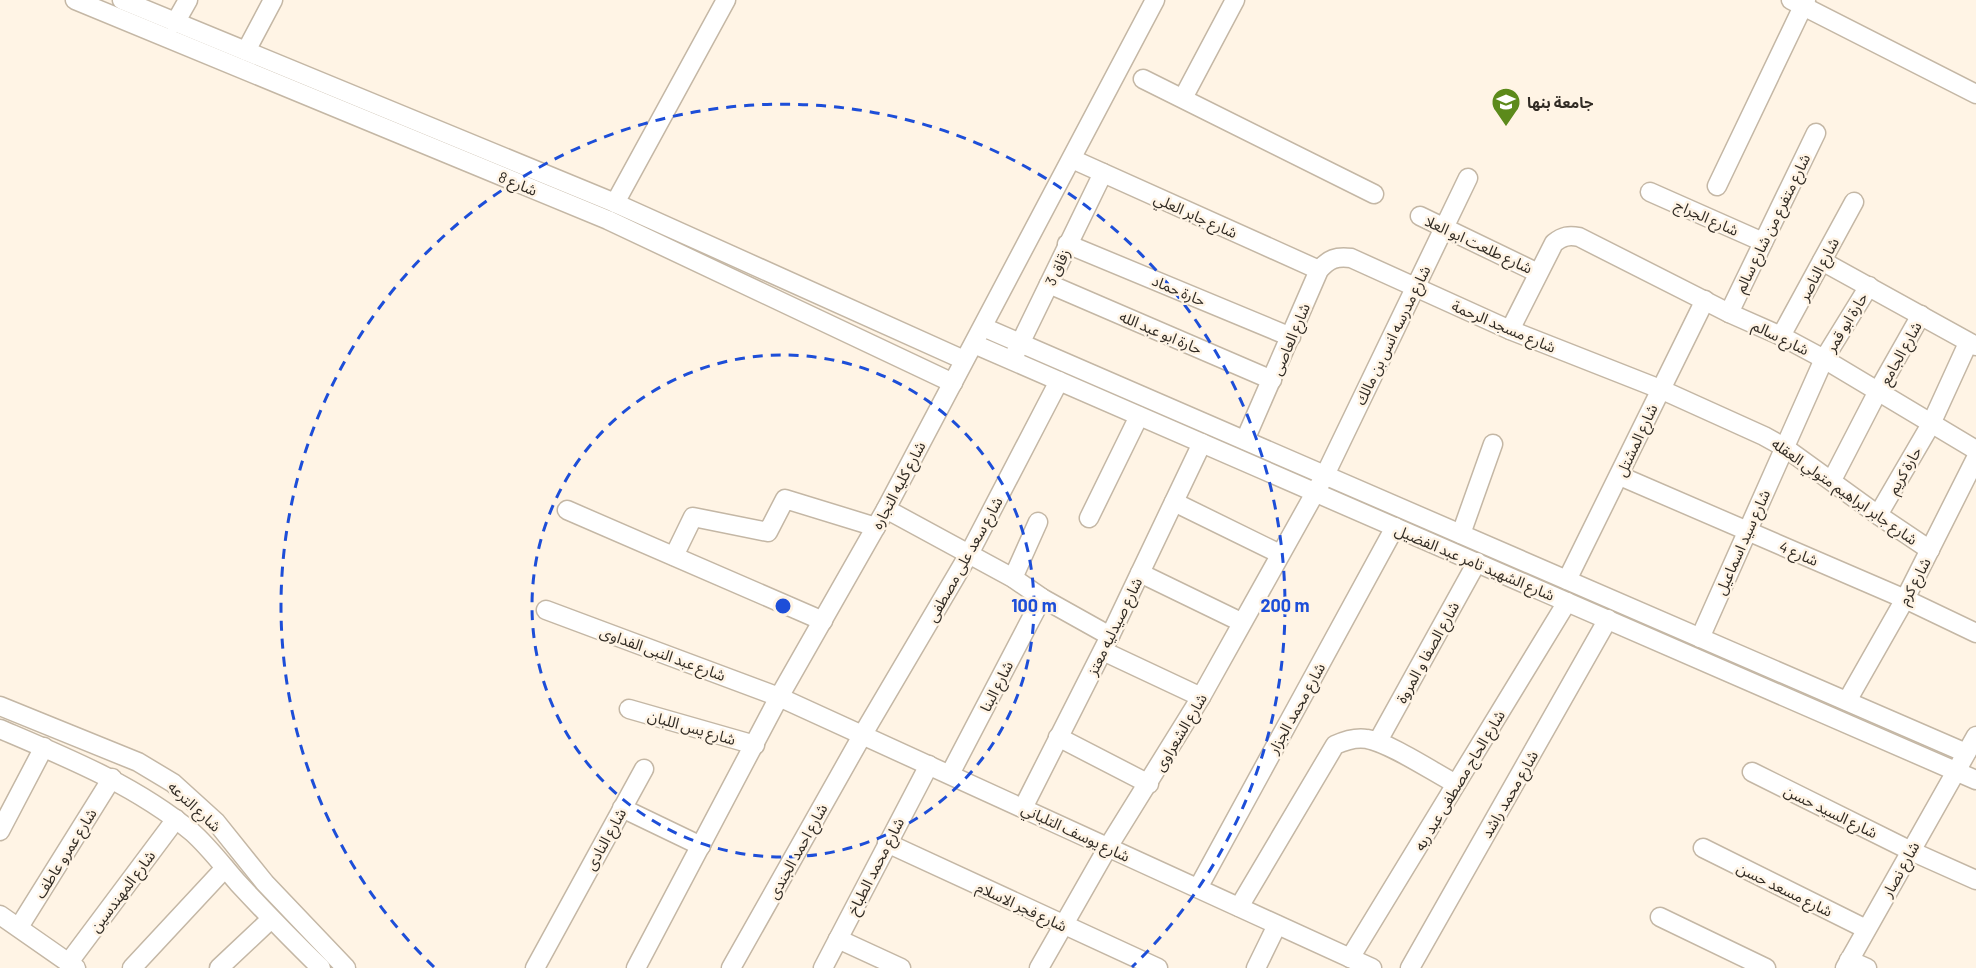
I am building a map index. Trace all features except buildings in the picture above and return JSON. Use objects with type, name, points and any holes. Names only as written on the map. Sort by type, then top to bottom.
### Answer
[{"type":"street","name":"شارع 8","points":[[75,0],[99,4],[530,178],[615,203],[964,360]]},
{"type":"street","name":"شارع 8","points":[[122,0],[246,51],[530,178],[608,220],[953,383]]},
{"type":"street","points":[[175,23],[188,0]]},
{"type":"street","points":[[246,51],[273,0]]},
{"type":"street","points":[[615,203],[726,0]]},
{"type":"street","points":[[1183,98],[1235,0]]},
{"type":"street","name":"شارع كليه التجاره","points":[[636,968],[780,697],[886,509],[1072,159],[1152,1]]},
{"type":"street","points":[[1717,186],[1800,2],[1976,94]]},
{"type":"street","points":[[1143,79],[1374,194]]},
{"type":"street","name":"شارع متفرع من شارع سالم","points":[[1729,313],[1816,133]]},
{"type":"street","name":"شارع جابر العلي","points":[[1072,159],[1319,270]]},
{"type":"street","name":"زقاق 3","points":[[1012,361],[1102,173]]},
{"type":"street","name":"شارع مدرسه انس بن مالك","points":[[1315,492],[1468,178]]},
{"type":"street","name":"شارع الجراج","points":[[1650,192],[1763,242]]},
{"type":"street","name":"شارع الناصر","points":[[1781,336],[1854,202]]},
{"type":"street","name":"شارع طلعت ابو العلا","points":[[1420,216],[1538,273]]},
{"type":"street","name":"شارع سالم","points":[[1538,273],[1554,243],[1561,237],[1570,235],[1579,237],[1824,359],[1976,450]]},
{"type":"street","name":"حارة حماد","points":[[1067,244],[1291,337]]},
{"type":"street","name":"شارع مسجد الرحمة","points":[[1319,270],[1328,260],[1339,257],[1351,258],[1510,330],[1660,390]]},
{"type":"street","points":[[1822,261],[1972,345]]},
{"type":"street","name":"شارع العاصى","points":[[1245,440],[1319,270]]},
{"type":"street","points":[[1510,330],[1538,273]]},
{"type":"street","name":"حارة ابو عبد الله","points":[[1049,284],[1272,380]]},
{"type":"street","name":"حارة ابو قمر","points":[[1784,447],[1824,359],[1869,286]]},
{"type":"street","name":"شارع المشتل","points":[[1567,580],[1705,300]]},
{"type":"street","name":"شارع الجامع","points":[[1832,480],[1921,315]]},
{"type":"street","name":"شارع الشهيد تامر عبد الفضيل","points":[[983,327],[1966,753]]},
{"type":"street","name":"شارع الشهيد تامر عبد الفضيل","points":[[974,344],[1976,780]]},
{"type":"street","name":"حارة كريم","points":[[1878,515],[1931,424],[1972,345]]},
{"type":"street","name":"شارع سعد على مصطفى","points":[[863,734],[969,554],[1059,381]]},
{"type":"street","name":"شارع جابر ابراهيم متولي العقله","points":[[1660,390],[1784,447],[1930,550]]},
{"type":"street","points":[[1089,518],[1139,416]]},
{"type":"street","name":"شارع صيدليه معتز","points":[[1023,808],[1107,643],[1202,443]]},
{"type":"street","points":[[1461,534],[1493,444]]},
{"type":"street","name":"شارع سيد اسماعيل","points":[[1700,638],[1784,447]]},
{"type":"street","name":"شارع كرم","points":[[1847,701],[1905,599],[1976,458]]},
{"type":"street","name":"شارع 4","points":[[1620,476],[1905,599],[1976,633]]},
{"type":"street","name":"شارع الشعراوى","points":[[1039,968],[1108,847],[1201,697],[1315,492]]},
{"type":"street","points":[[674,556],[693,517],[768,532],[785,498],[876,527]]},
{"type":"street","points":[[1174,502],[1280,554]]},
{"type":"street","points":[[886,509],[1013,578],[1107,643],[1201,697]]},
{"type":"street","points":[[567,510],[823,621]]},
{"type":"street","points":[[1013,578],[1038,522]]},
{"type":"street","name":"شارع محمد الجزار","points":[[1198,888],[1395,527]]},
{"type":"street","name":"شارع الصفا و المروة","points":[[1378,741],[1477,562]]},
{"type":"street","points":[[1140,573],[1241,622]]},
{"type":"street","name":"شارع البنا","points":[[950,774],[1042,598]]},
{"type":"street","name":"شارع الحاج مصطفى عبد ربه","points":[[1350,958],[1567,602]]},
{"type":"street","name":"شارع عبد النبى الفداوى","points":[[546,610],[780,697]]},
{"type":"street","name":"شارع محمد راشد","points":[[1410,968],[1608,619]]},
{"type":"street","name":"شارع يوسف التلباني","points":[[780,697],[1372,968]]},
{"type":"street","name":"شارع الترعه","points":[[0,706],[138,762],[173,783],[216,822],[265,883],[346,968]]},
{"type":"street","name":"شارع يس اللبان","points":[[629,709],[755,745]]},
{"type":"street","name":"شارع الترعه","points":[[0,729],[112,778],[145,797],[176,819],[194,834],[271,919],[321,968]]},
{"type":"street","name":"شارع احمد الجندى","points":[[731,968],[863,734]]},
{"type":"street","name":"شارع نصار","points":[[1847,964],[1976,736]]},
{"type":"street","points":[[1058,737],[1149,784]]},
{"type":"street","points":[[1239,907],[1335,745],[1358,738],[1378,741],[1456,784]]},
{"type":"street","points":[[0,831],[44,747]]},
{"type":"street","name":"شارع محمد الطباخ","points":[[823,968],[929,765]]},
{"type":"street","name":"شارع النادى","points":[[535,968],[644,769]]},
{"type":"street","name":"شارع السيد حسن","points":[[1752,772],[1911,851],[1976,880]]},
{"type":"street","name":"شارع عمرو عاطف","points":[[19,927],[112,778]]},
{"type":"street","points":[[622,808],[701,846]]},
{"type":"street","name":"شارع المهندسين","points":[[72,965],[176,819]]},
{"type":"street","name":"شارع فجر الاسلام","points":[[887,843],[1158,968]]},
{"type":"street","name":"شارع مسعد حسن","points":[[1703,848],[1866,929]]},
{"type":"street","points":[[132,968],[225,868]]},
{"type":"street","points":[[0,915],[72,965]]},
{"type":"street","points":[[1660,916],[1766,968]]},
{"type":"street","points":[[219,968],[271,919]]},
{"type":"street","points":[[1256,968],[1277,925]]},
{"type":"street","points":[[838,939],[902,968]]},
{"type":"street","points":[[1847,964],[1868,968]]},
{"type":"place","name":"جامعة بنها","points":[[1506,128]]}]
